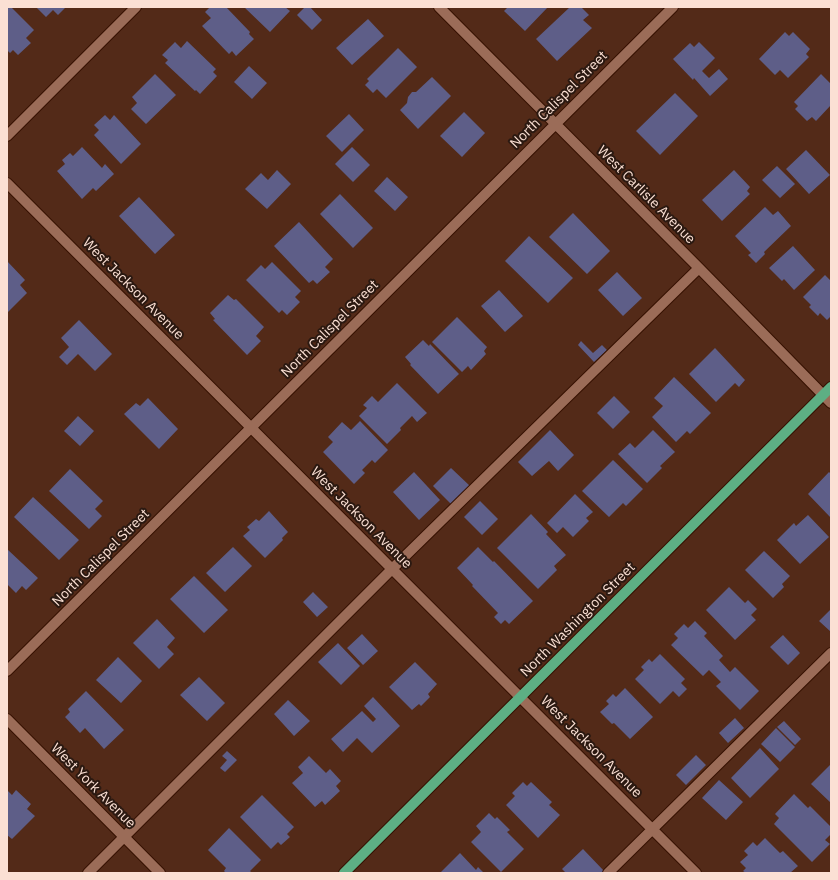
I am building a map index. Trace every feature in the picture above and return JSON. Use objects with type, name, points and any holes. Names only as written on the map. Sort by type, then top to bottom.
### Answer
[{"type":"main road","name":"North Washington Street","points":[[344,873],[831,387]]},
{"type":"street","points":[[7,136],[136,7]]},
{"type":"street","name":"West Carlisle Avenue","points":[[439,7],[831,403]]},
{"type":"street","name":"North Calispel Street","points":[[7,671],[673,7]]},
{"type":"street","name":"West Jackson Avenue","points":[[7,183],[696,873]]},
{"type":"street","points":[[88,873],[392,569],[699,268]]},
{"type":"street","points":[[608,873],[831,653]]},
{"type":"street","name":"West York Avenue","points":[[7,719],[160,873]]},
{"type":"building","points":[[7,7],[11,7],[34,30],[26,38],[31,43],[18,55],[13,50],[10,53],[7,50]]},
{"type":"building","points":[[36,7],[66,7],[58,15],[53,10],[46,17]]},
{"type":"building","points":[[210,7],[226,7],[250,32],[249,34],[254,39],[236,56],[232,51],[229,54],[202,26],[211,18],[205,12]]},
{"type":"building","points":[[244,7],[285,7],[290,11],[270,32]]},
{"type":"building","points":[[305,7],[310,7],[322,20],[312,30],[297,15]]},
{"type":"building","points":[[508,7],[548,7],[525,31],[504,11]]},
{"type":"building","points":[[570,7],[581,7],[589,15],[583,20],[592,28],[557,61],[536,39]]},
{"type":"building","points":[[368,19],[384,36],[352,65],[336,48]]},
{"type":"building","points":[[785,32],[789,36],[793,32],[810,49],[806,54],[809,57],[788,78],[780,70],[775,75],[759,59]]},
{"type":"building","points":[[187,41],[216,69],[213,72],[217,76],[200,94],[165,63],[168,60],[162,55],[175,42],[181,48]]},
{"type":"building","points":[[699,42],[715,58],[702,71],[709,78],[719,69],[728,79],[710,96],[694,78],[693,80],[673,59],[690,43],[694,47]]},
{"type":"building","points":[[398,48],[417,67],[386,98],[377,89],[373,93],[365,85],[369,81],[367,79]]},
{"type":"building","points":[[249,66],[267,83],[252,99],[234,82]]},
{"type":"building","points":[[155,74],[176,95],[146,124],[131,109],[137,103],[132,97]]},
{"type":"building","points":[[821,74],[831,84],[831,105],[816,121],[812,117],[807,121],[795,109],[798,106],[794,102]]},
{"type":"building","points":[[432,77],[451,96],[418,129],[400,110],[407,103],[408,97],[412,92],[416,92]]},
{"type":"building","points":[[675,93],[698,116],[660,155],[636,131]]},
{"type":"building","points":[[464,112],[485,133],[462,157],[440,136]]},
{"type":"building","points":[[349,114],[364,130],[342,152],[326,136]]},
{"type":"building","points":[[105,115],[110,120],[114,115],[141,144],[121,164],[94,135],[99,130],[94,125]]},
{"type":"building","points":[[82,147],[102,168],[105,164],[114,174],[96,191],[93,188],[82,199],[57,171],[65,164],[62,160],[70,153],[73,156]]},
{"type":"building","points":[[352,147],[370,165],[353,182],[335,164]]},
{"type":"building","points":[[806,150],[830,175],[809,194],[786,169]]},
{"type":"building","points":[[777,166],[795,184],[780,198],[762,180]]},
{"type":"building","points":[[277,170],[291,184],[267,209],[245,189],[261,173],[268,180]]},
{"type":"building","points":[[734,170],[750,187],[747,191],[750,194],[722,221],[702,200]]},
{"type":"building","points":[[387,177],[408,197],[395,211],[374,191]]},
{"type":"building","points":[[340,194],[373,228],[353,248],[320,214]]},
{"type":"building","points":[[139,197],[175,235],[155,254],[119,216]]},
{"type":"building","points":[[765,207],[773,215],[778,211],[791,226],[764,252],[765,254],[756,263],[748,255],[751,253],[735,236]]},
{"type":"building","points":[[573,213],[610,251],[587,274],[549,237]]},
{"type":"building","points":[[299,222],[333,259],[325,267],[330,272],[317,284],[313,280],[309,283],[274,246]]},
{"type":"building","points":[[529,236],[573,278],[548,303],[505,261]]},
{"type":"building","points":[[793,246],[815,270],[794,290],[784,279],[782,281],[769,268]]},
{"type":"building","points":[[7,261],[25,280],[20,285],[27,293],[8,312],[7,310]]},
{"type":"building","points":[[272,262],[301,291],[295,297],[300,302],[287,315],[282,310],[279,313],[246,280],[261,265],[265,269]]},
{"type":"building","points":[[617,272],[642,298],[623,316],[598,290]]},
{"type":"building","points":[[825,275],[831,281],[831,316],[827,320],[820,313],[818,316],[809,307],[811,305],[803,297]]},
{"type":"building","points":[[499,290],[523,316],[505,332],[481,306]]},
{"type":"building","points":[[228,295],[234,300],[236,299],[264,327],[256,336],[261,341],[247,355],[213,320],[215,319],[210,313]]},
{"type":"building","points":[[457,317],[487,347],[484,351],[486,354],[471,370],[468,366],[462,372],[432,342]]},
{"type":"building","points":[[79,320],[112,354],[95,371],[78,354],[67,365],[59,357],[69,347],[61,338]]},
{"type":"building","points":[[423,340],[429,346],[430,344],[459,374],[438,394],[410,365],[411,364],[405,357]]},
{"type":"building","points":[[581,341],[593,353],[602,345],[607,350],[594,362],[578,345]]},
{"type":"building","points":[[715,348],[745,380],[739,387],[735,383],[716,402],[689,374]]},
{"type":"building","points":[[674,377],[711,413],[690,434],[687,431],[676,442],[652,417],[663,406],[654,398]]},
{"type":"building","points":[[397,383],[427,413],[417,422],[412,416],[387,444],[359,416],[367,408],[363,405],[372,396],[378,402]]},
{"type":"building","points":[[614,396],[630,412],[613,429],[597,413]]},
{"type":"building","points":[[148,398],[178,429],[159,449],[124,414],[136,403],[140,406]]},
{"type":"building","points":[[78,416],[94,431],[80,446],[64,431]]},
{"type":"building","points":[[360,421],[388,450],[375,463],[372,460],[362,470],[365,473],[354,484],[323,452],[333,442],[328,437],[342,422],[351,430]]},
{"type":"building","points":[[550,430],[574,455],[558,471],[549,461],[532,476],[518,462]]},
{"type":"building","points":[[653,430],[675,452],[660,466],[662,468],[647,483],[618,454],[630,443],[635,448]]},
{"type":"building","points":[[613,460],[643,489],[626,506],[623,503],[609,517],[582,491]]},
{"type":"building","points":[[451,468],[470,486],[452,505],[433,486]]},
{"type":"building","points":[[70,469],[103,501],[95,509],[102,516],[89,529],[49,491]]},
{"type":"building","points":[[414,472],[440,500],[419,520],[393,492]]},
{"type":"building","points":[[829,472],[831,474],[831,518],[808,494]]},
{"type":"building","points":[[575,494],[593,512],[586,518],[589,521],[573,537],[563,527],[557,533],[547,523]]},
{"type":"building","points":[[33,497],[79,540],[59,560],[14,517]]},
{"type":"building","points":[[480,501],[498,519],[482,535],[464,517]]},
{"type":"building","points":[[269,511],[288,532],[282,538],[283,540],[265,558],[243,536],[250,530],[247,527],[256,519],[259,521]]},
{"type":"building","points":[[531,514],[548,532],[546,534],[566,555],[554,566],[557,570],[538,589],[497,548]]},
{"type":"building","points":[[808,515],[829,537],[800,564],[777,540],[794,523],[796,526]]},
{"type":"building","points":[[233,547],[252,566],[225,592],[206,573]]},
{"type":"building","points":[[478,547],[493,562],[494,561],[533,601],[509,624],[505,620],[501,624],[494,617],[498,613],[457,568]]},
{"type":"building","points":[[7,549],[38,578],[26,590],[22,586],[16,593],[7,584]]},
{"type":"building","points":[[764,551],[790,576],[782,584],[784,587],[773,598],[745,570]]},
{"type":"building","points":[[194,576],[228,610],[204,633],[170,599]]},
{"type":"building","points":[[729,587],[745,603],[748,600],[757,609],[751,615],[756,620],[735,640],[706,610]]},
{"type":"building","points":[[313,592],[328,607],[317,617],[303,602]]},
{"type":"building","points":[[831,609],[831,632],[819,621]]},
{"type":"building","points":[[157,619],[175,638],[167,647],[174,654],[159,669],[133,643]]},
{"type":"building","points":[[695,621],[707,633],[704,636],[723,656],[719,660],[730,672],[735,667],[759,691],[740,710],[716,686],[721,682],[709,670],[703,676],[671,645],[678,638],[674,634],[684,624],[688,628]]},
{"type":"building","points":[[362,634],[378,651],[363,665],[347,648]]},
{"type":"building","points":[[783,635],[800,653],[788,665],[770,647]]},
{"type":"building","points":[[338,643],[360,666],[341,685],[318,662]]},
{"type":"building","points":[[660,654],[685,679],[681,683],[687,689],[679,697],[673,691],[660,704],[635,679],[644,670],[641,667],[649,659],[652,662]]},
{"type":"building","points":[[118,657],[142,681],[121,703],[96,680]]},
{"type":"building","points":[[415,662],[437,684],[428,694],[430,697],[421,706],[419,704],[412,710],[389,687]]},
{"type":"building","points":[[199,677],[225,703],[207,721],[180,695]]},
{"type":"building","points":[[625,688],[653,717],[630,739],[600,712],[609,704],[606,701],[613,694],[616,697]]},
{"type":"building","points":[[86,691],[124,730],[104,749],[85,728],[80,733],[65,717],[70,712],[68,709]]},
{"type":"building","points":[[373,697],[400,726],[372,753],[357,738],[343,752],[331,739],[362,711],[373,722],[376,719],[364,706]]},
{"type":"building","points":[[288,700],[310,721],[294,736],[274,714]]},
{"type":"building","points":[[735,718],[744,728],[728,743],[719,733]]},
{"type":"building","points":[[784,721],[801,739],[795,745],[777,727]]},
{"type":"building","points":[[776,728],[795,747],[780,762],[761,744]]},
{"type":"building","points":[[760,748],[779,769],[750,798],[731,778]]},
{"type":"building","points":[[227,751],[237,760],[225,772],[220,768],[227,760],[222,756]]},
{"type":"building","points":[[696,755],[706,765],[686,785],[676,775]]},
{"type":"building","points":[[309,756],[326,773],[330,769],[341,781],[336,786],[340,791],[325,805],[322,801],[315,807],[292,783],[303,773],[298,767]]},
{"type":"building","points":[[831,764],[831,803],[811,784]]},
{"type":"building","points":[[719,780],[743,802],[726,820],[702,798]]},
{"type":"building","points":[[523,782],[527,786],[531,782],[552,802],[549,805],[560,815],[538,838],[506,805],[515,796],[512,793]]},
{"type":"building","points":[[7,790],[12,795],[16,790],[31,804],[27,809],[35,816],[12,839],[7,835]]},
{"type":"building","points":[[794,794],[808,808],[810,806],[831,827],[831,834],[825,840],[830,844],[812,862],[774,824],[779,818],[775,814]]},
{"type":"building","points":[[262,795],[294,827],[287,834],[290,837],[281,845],[278,842],[271,849],[240,817]]},
{"type":"building","points":[[489,813],[495,819],[497,817],[510,830],[507,832],[524,849],[501,872],[471,842],[481,832],[476,826]]},
{"type":"building","points":[[229,828],[261,860],[250,871],[252,873],[226,873],[224,871],[226,868],[208,850]]},
{"type":"building","points":[[765,838],[780,853],[783,851],[798,866],[790,873],[746,873],[743,871],[746,868],[740,862],[748,855],[744,851],[753,842],[757,846]]},
{"type":"building","points":[[583,849],[604,871],[602,873],[566,873],[562,869]]},
{"type":"building","points":[[460,853],[476,870],[478,867],[484,873],[440,873]]}]
